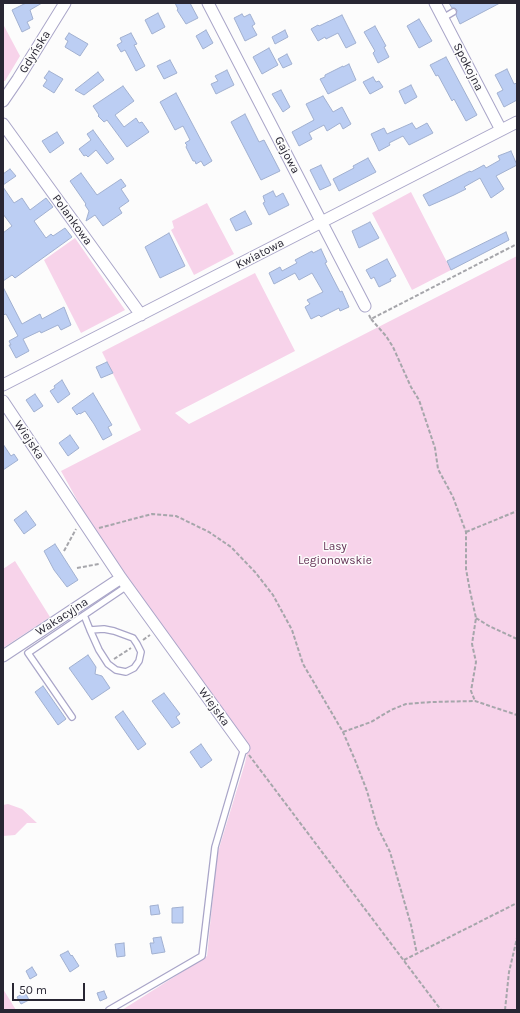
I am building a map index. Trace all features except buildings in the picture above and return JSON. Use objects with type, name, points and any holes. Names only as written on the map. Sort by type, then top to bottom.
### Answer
[{"type":"street","name":"Gdyńska","points":[[3,101],[65,3]]},
{"type":"street","name":"Gajowa","points":[[208,3],[365,306]]},
{"type":"street","name":"Spokojna","points":[[435,3],[448,15],[501,130]]},
{"type":"street","name":"Kwiatowa","points":[[3,385],[108,335],[141,316],[517,122]]},
{"type":"street","name":"Polankowa","points":[[3,124],[141,316]]},
{"type":"street","name":"Wiejska","points":[[3,401],[124,582],[244,748]]},
{"type":"street","name":"Wakacyjna","points":[[3,656],[124,582]]},
{"type":"lane","points":[[72,717],[28,653],[84,615],[124,582]]},
{"type":"lane","points":[[84,615],[90,630],[98,650],[108,664],[116,670],[126,672],[134,668],[140,661],[141,652],[138,644],[133,638],[114,631],[90,630]]},
{"type":"lane","points":[[109,1010],[202,956],[215,847],[244,748]]},
{"type":"path","points":[[371,319],[517,244]]},
{"type":"path","points":[[365,306],[371,319],[386,336],[393,347],[399,364],[419,400],[435,448],[438,469],[453,497],[466,532],[466,569],[476,618],[472,644],[476,662],[471,691],[475,701]]},
{"type":"path","points":[[466,532],[517,511]]},
{"type":"path","points":[[89,531],[152,514],[176,516],[209,532],[231,547],[255,572],[273,595],[292,630],[303,664],[343,732],[367,791],[377,826],[390,852],[411,925],[417,954]]},
{"type":"path","points":[[64,551],[81,519]]},
{"type":"path","points":[[77,568],[111,562]]},
{"type":"path","points":[[476,618],[517,639]]},
{"type":"path","points":[[108,664],[151,634]]},
{"type":"path","points":[[343,732],[372,722],[391,710],[406,704],[475,701],[517,714]]},
{"type":"path","points":[[244,748],[441,1010]]},
{"type":"path","points":[[404,960],[517,903]]},
{"type":"path","points":[[505,1010],[509,972],[517,938]]},
{"type":"green space","points":[[3,24],[20,56],[5,81],[3,81]]},
{"type":"green space","points":[[411,192],[451,270],[412,290],[372,213]]},
{"type":"green space","points":[[207,203],[234,254],[194,275],[171,230],[174,228],[172,221]]},
{"type":"green space","points":[[75,238],[125,310],[81,333],[44,260]]},
{"type":"green space","name":"Lasy Legionowskie","points":[[517,256],[517,1010],[122,1010],[207,956],[217,855],[248,749],[186,663],[86,516],[61,471],[141,430],[102,352],[255,273],[295,351],[175,413],[189,424]]},
{"type":"green space","points":[[15,561],[50,617],[3,648],[3,569]]},
{"type":"green space","points":[[8,804],[22,809],[37,823],[27,823],[15,835],[3,836],[3,805]]},
{"type":"green space","points":[[3,989],[16,1010],[3,1010]]}]
